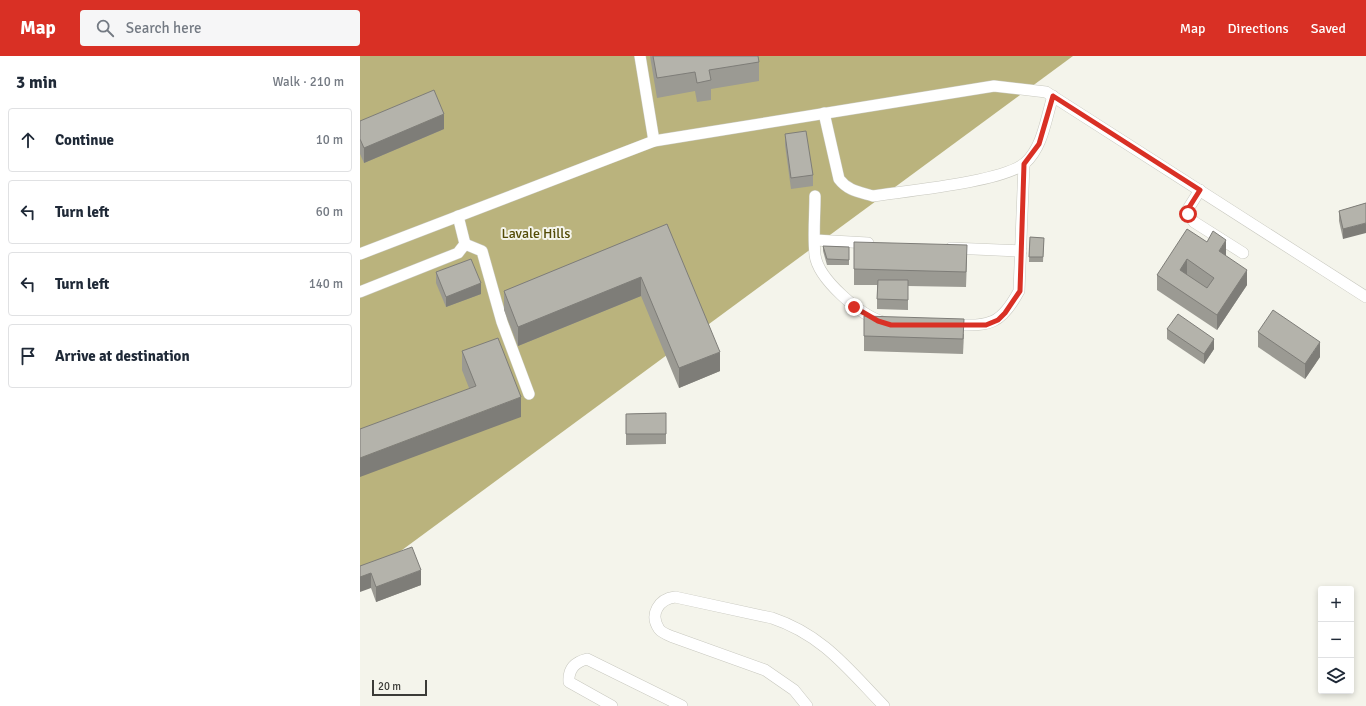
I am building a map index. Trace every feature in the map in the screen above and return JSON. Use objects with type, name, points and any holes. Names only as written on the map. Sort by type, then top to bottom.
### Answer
[{"type":"lane","points":[[640,56],[654,141]]},
{"type":"lane","points":[[360,254],[654,141],[994,86],[1046,92],[1366,297]]},
{"type":"lane","points":[[824,113],[839,179],[844,186],[873,196],[987,178],[1024,164],[1039,144],[1053,96]]},
{"type":"lane","points":[[938,325],[986,325],[998,320],[1020,291],[1024,164]]},
{"type":"lane","points":[[1200,190],[1188,209],[1188,214],[1194,222],[1243,253]]},
{"type":"lane","points":[[815,196],[815,255],[818,265],[840,294],[868,316],[891,325]]},
{"type":"lane","points":[[458,216],[465,244]]},
{"type":"lane","points":[[815,240],[878,244]]},
{"type":"lane","points":[[360,292],[458,253],[465,244]]},
{"type":"lane","points":[[465,244],[482,251],[502,322],[529,394]]},
{"type":"lane","points":[[942,247],[1021,252]]},
{"type":"lane","points":[[807,706],[794,690],[765,670],[673,637],[660,630],[656,622],[655,611],[658,606],[663,600],[675,597],[788,623],[820,641],[884,706]]},
{"type":"lane","points":[[612,706],[569,682],[568,676],[572,667],[578,661],[587,659],[682,706]]},
{"type":"green space","name":"Lavale Hills","points":[[360,56],[1073,56],[360,581]]},
{"type":"building","points":[[653,56],[758,56],[759,62],[709,70],[711,80],[697,83],[695,72],[657,78]]},
{"type":"building","points":[[434,90],[444,114],[364,148],[360,139],[360,121]]},
{"type":"building","points":[[806,131],[813,175],[791,178],[785,134]]},
{"type":"building","points":[[1366,203],[1366,223],[1343,229],[1339,211]]},
{"type":"building","points":[[667,224],[720,352],[679,368],[641,277],[518,327],[504,291]]},
{"type":"building","points":[[1187,229],[1207,242],[1213,231],[1226,240],[1219,251],[1247,270],[1217,315],[1157,275]],"holes":[[[1187,259],[1214,278],[1207,288],[1180,270]]]},
{"type":"building","points":[[1030,237],[1044,238],[1043,257],[1029,257]]},
{"type":"building","points":[[854,242],[967,245],[966,272],[854,269]]},
{"type":"building","points":[[823,246],[849,247],[849,260],[827,259]]},
{"type":"building","points":[[471,259],[481,283],[446,297],[436,272]]},
{"type":"building","points":[[878,280],[908,280],[908,300],[877,299]]},
{"type":"building","points":[[1273,310],[1320,342],[1305,364],[1258,332]]},
{"type":"building","points":[[1178,314],[1214,339],[1204,354],[1167,329]]},
{"type":"building","points":[[864,316],[964,319],[963,339],[864,336]]},
{"type":"building","points":[[498,338],[521,397],[360,458],[360,429],[476,386],[462,351]]},
{"type":"building","points":[[666,413],[666,434],[626,434],[626,414]]},
{"type":"building","points":[[412,547],[421,570],[376,587],[371,573],[360,577],[360,566]]},
{"type":"route","points":[[854,307],[878,321],[891,325],[986,325],[998,320],[1005,313],[1020,291],[1024,164],[1039,144],[1053,96],[1200,190],[1188,209],[1188,214]]}]
